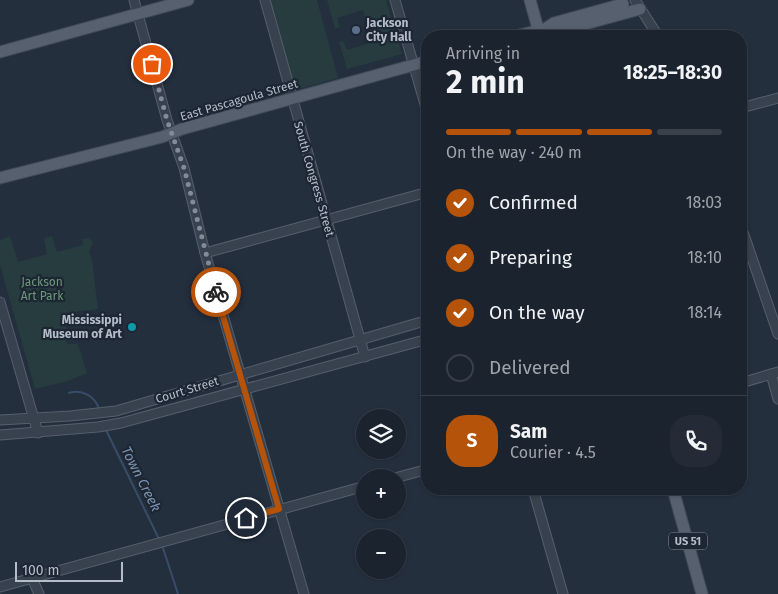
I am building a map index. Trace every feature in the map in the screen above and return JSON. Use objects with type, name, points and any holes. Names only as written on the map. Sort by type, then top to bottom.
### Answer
[{"type":"main road","points":[[0,52],[188,0]]},
{"type":"main road","points":[[530,0],[540,30]]},
{"type":"main road","points":[[544,30],[554,23],[623,4]]},
{"type":"main road","points":[[563,30],[638,4]]},
{"type":"main road","name":"East Pascagoula Street","points":[[0,178],[172,133],[421,63]]},
{"type":"main road","name":"US 51","points":[[675,495],[702,594]]},
{"type":"street","points":[[134,0],[172,133],[184,168],[205,253],[304,594]]},
{"type":"street","name":"South Congress Street","points":[[265,0],[365,357]]},
{"type":"street","points":[[395,0],[421,90]]},
{"type":"street","points":[[638,4],[654,30]]},
{"type":"street","points":[[747,106],[778,98]]},
{"type":"street","points":[[205,253],[421,194]]},
{"type":"street","points":[[747,252],[778,334]]},
{"type":"street","points":[[0,302],[38,432]]},
{"type":"street","name":"Court Street","points":[[0,420],[116,411],[421,322]]},
{"type":"street","name":"Court Street","points":[[0,436],[72,430],[121,423],[421,342]]},
{"type":"street","points":[[747,381],[774,373],[778,399]]},
{"type":"street","points":[[406,475],[421,471]]},
{"type":"street","points":[[0,587],[356,488]]},
{"type":"street","points":[[535,495],[563,594]]},
{"type":"street","points":[[32,578],[39,594]]},
{"type":"green space","points":[[270,0],[317,0],[338,78],[295,90]]},
{"type":"green space","points":[[327,0],[386,0],[402,54],[347,69],[339,42],[343,41],[347,50],[373,42],[371,34],[376,32],[372,18],[366,20],[363,10],[337,18],[340,27],[335,28]]},
{"type":"green space","name":"Jackson Art Park","points":[[10,236],[18,262],[47,254],[44,238],[52,236],[57,252],[83,245],[82,239],[88,238],[93,242],[89,252],[92,260],[98,309],[65,313],[67,344],[78,344],[87,373],[68,381],[35,389],[0,265],[0,240]]},
{"type":"waterway","name":"Town Creek","points":[[69,393],[79,392],[91,397],[99,409]]},
{"type":"waterway","name":"Town Creek","points":[[105,428],[160,541]]},
{"type":"waterway","name":"Town Creek","points":[[162,545],[178,594]]},
{"type":"way so far","points":[[152,64],[167,120],[184,168],[216,292]]},
{"type":"place","name":"Jackson City Hall","points":[[356,30]]},
{"type":"place","name":"Mississippi Museum of Art","points":[[132,327]]},
{"type":"route","points":[[216,292],[279,509],[246,518]]}]
